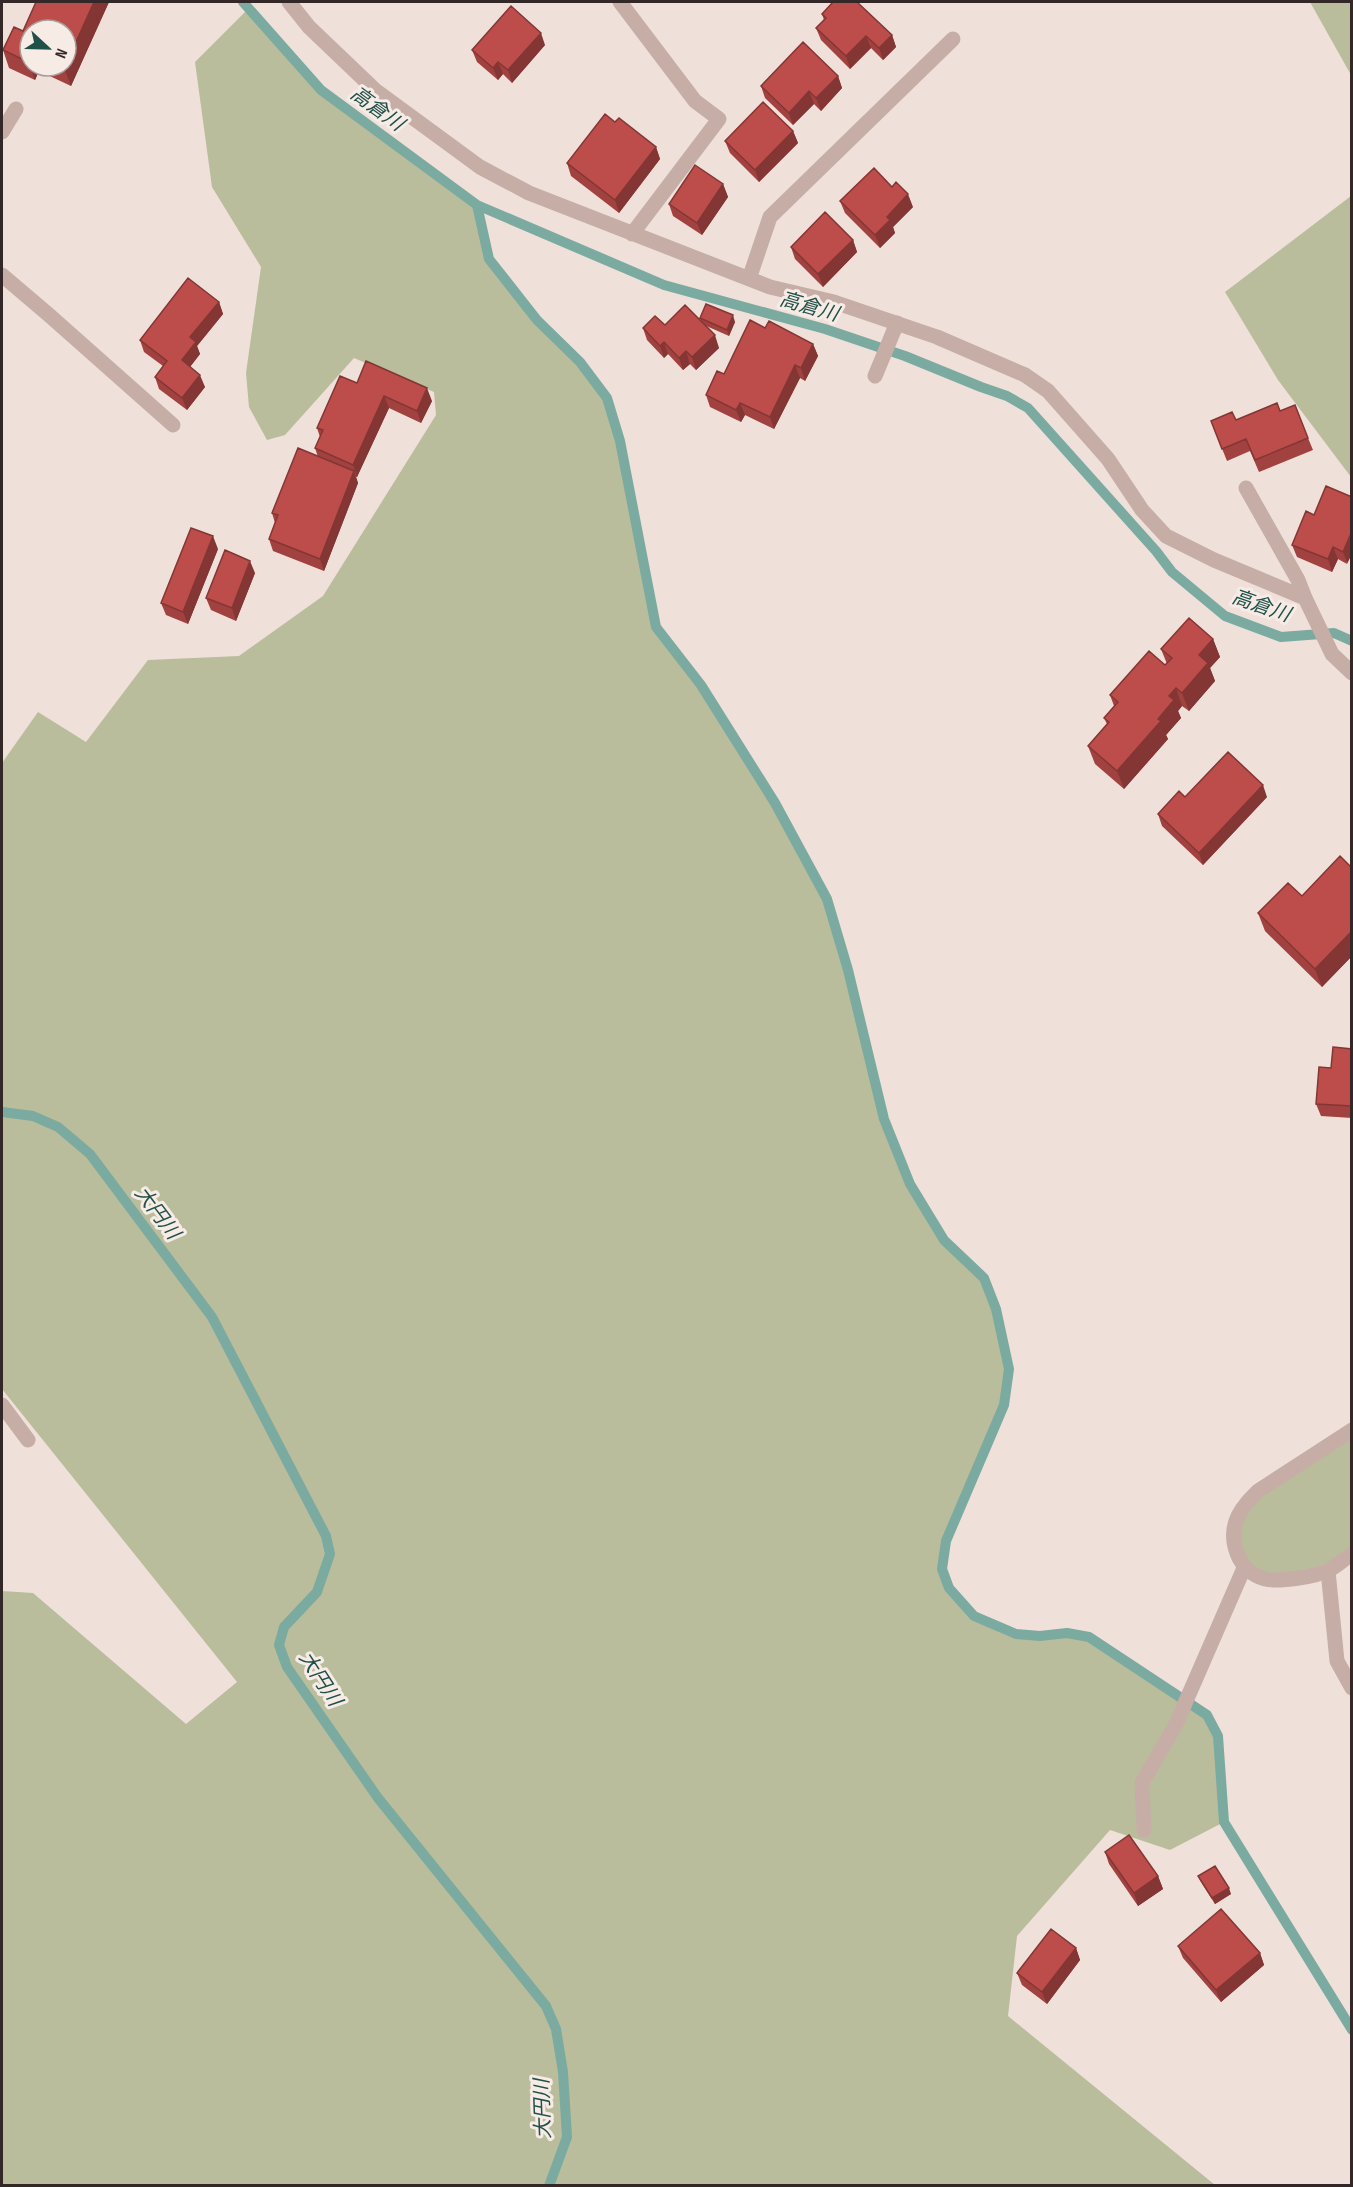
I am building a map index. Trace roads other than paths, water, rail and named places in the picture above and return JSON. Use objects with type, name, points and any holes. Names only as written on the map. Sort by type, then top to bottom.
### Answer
[{"type":"street","points":[[290,2],[309,27],[375,90],[480,166],[529,193],[770,287],[834,302],[894,331],[937,337],[1025,375],[1048,391],[1108,459],[1142,510],[1166,536],[1308,605]]},
{"type":"street","points":[[620,2],[695,101],[719,119],[632,234]]},
{"type":"street","points":[[749,279],[770,217],[953,39]]},
{"type":"street","points":[[2,132],[16,109]]},
{"type":"street","points":[[2,275],[173,426]]},
{"type":"street","points":[[875,376],[894,331]]},
{"type":"street","points":[[1246,488],[1298,580],[1332,654],[1352,673]]},
{"type":"street","points":[[2,1405],[28,1440]]},
{"type":"street","points":[[1352,1430],[1258,1491],[1237,1517],[1233,1535],[1235,1551],[1244,1568],[1267,1580],[1304,1577],[1328,1571],[1352,1554]]},
{"type":"street","points":[[1144,1830],[1142,1784],[1176,1724],[1244,1568]]},
{"type":"street","points":[[1328,1571],[1337,1661],[1352,1688]]},
{"type":"waterway","name":"高倉川","points":[[243,2],[321,90],[477,205],[664,285],[825,329],[905,356],[1007,396],[1028,408],[1156,551],[1172,572],[1225,616],[1281,637],[1334,633],[1352,641]]},
{"type":"waterway","points":[[477,205],[489,259],[537,320],[580,362],[607,398],[620,441],[656,627],[701,685],[775,803],[827,899],[848,970],[884,1119],[910,1184],[944,1240],[984,1278],[996,1309],[1009,1369],[1004,1405],[946,1541],[942,1569],[949,1588],[974,1616],[1016,1634],[1040,1636],[1067,1633],[1089,1637],[1207,1715],[1218,1736],[1224,1822],[1352,2030]]},
{"type":"waterway","name":"大円川","points":[[2,1112],[33,1116],[58,1127],[90,1154],[212,1317],[326,1536],[330,1554],[317,1592],[284,1627],[279,1645],[287,1667],[378,1798],[546,2006],[556,2029],[563,2072],[567,2137],[549,2186]]}]
